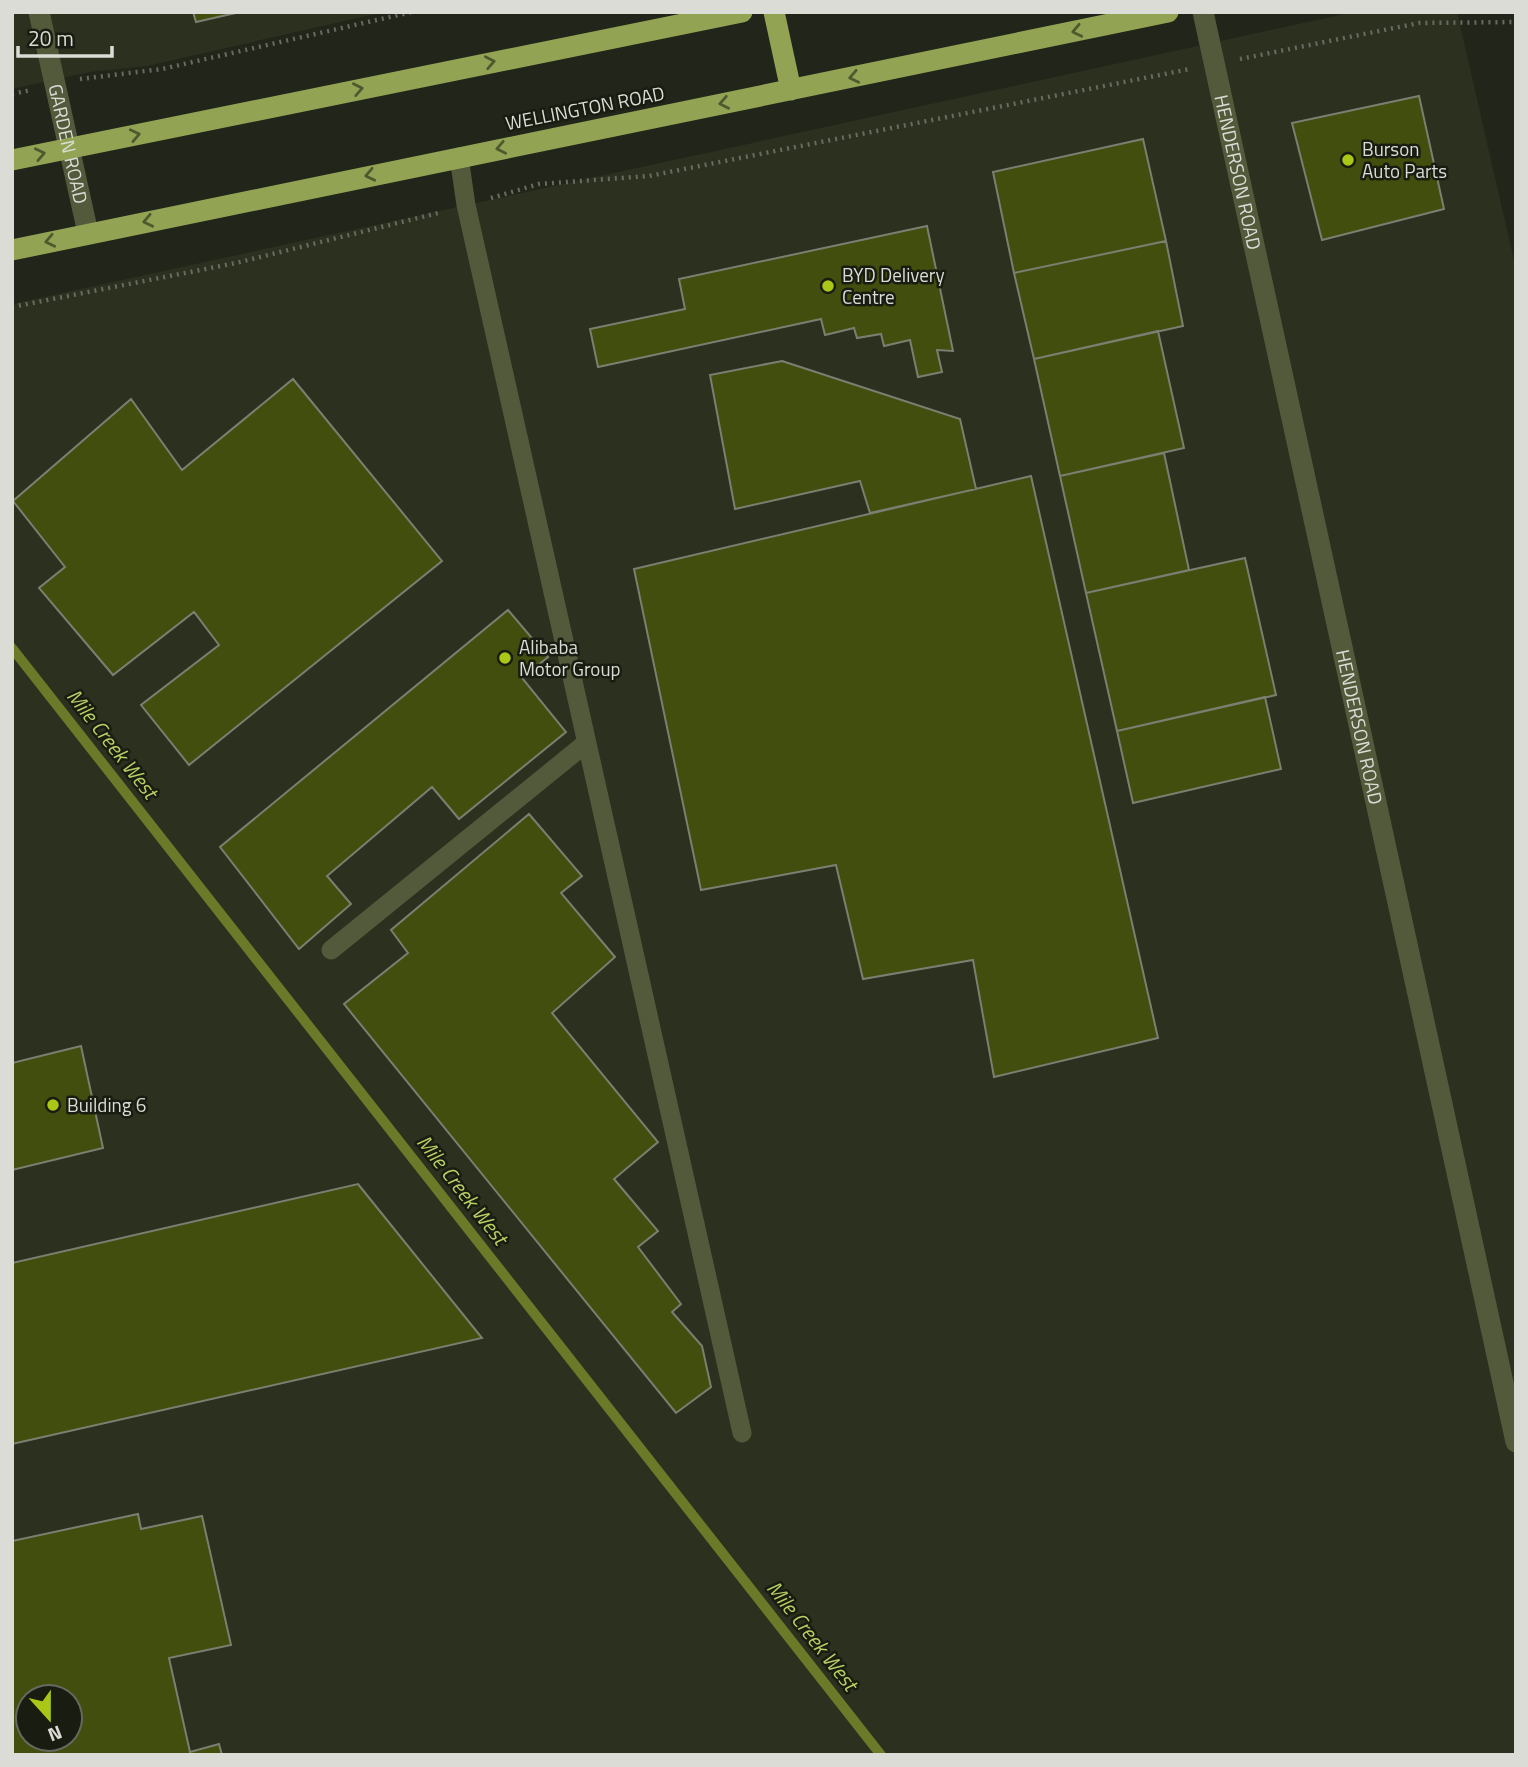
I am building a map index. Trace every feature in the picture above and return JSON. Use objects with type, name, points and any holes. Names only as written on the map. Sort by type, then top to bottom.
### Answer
[{"type":"highway","points":[[12,160],[741,12]]},
{"type":"highway","points":[[774,12],[791,90]]},
{"type":"highway","name":"WELLINGTON ROAD","points":[[12,250],[1168,12]]},
{"type":"street","name":"GARDEN ROAD","points":[[39,12],[88,233]]},
{"type":"street","name":"HENDERSON ROAD","points":[[1203,12],[1516,1442]]},
{"type":"lane","points":[[459,157],[466,205],[585,744],[742,1433]]},
{"type":"lane","points":[[331,950],[585,744]]},
{"type":"path","points":[[12,94],[92,76],[162,69],[412,12]]},
{"type":"path","points":[[12,307],[236,263],[539,184],[649,176],[1419,23],[1516,22]]},
{"type":"shaded area","points":[[12,12],[384,12],[147,66],[90,72],[12,89]]},
{"type":"shaded area","points":[[1354,12],[1457,12],[1516,269],[1516,1755],[12,1755],[12,304]]},
{"type":"building","points":[[193,12],[240,12],[196,22]]},
{"type":"building","points":[[1419,96],[1444,209],[1322,240],[1292,123]]},
{"type":"building","points":[[1143,139],[1166,241],[1014,273],[993,172]]},
{"type":"building","points":[[927,226],[953,351],[937,350],[942,372],[918,377],[910,340],[884,346],[881,334],[857,338],[854,328],[825,335],[821,319],[598,367],[590,329],[685,309],[679,279]]},
{"type":"building","points":[[1166,241],[1183,326],[1034,359],[1014,273]]},
{"type":"building","points":[[1158,331],[1184,448],[1060,476],[1034,359]]},
{"type":"building","points":[[782,361],[960,419],[976,489],[870,513],[860,481],[735,509],[710,375]]},
{"type":"building","points":[[293,379],[442,561],[189,765],[141,705],[219,645],[194,612],[113,675],[39,588],[65,567],[13,501],[131,399],[182,470]]},
{"type":"building","points":[[1164,453],[1189,570],[1086,593],[1060,476]]},
{"type":"building","points":[[1031,476],[1158,1038],[994,1077],[973,960],[863,979],[836,865],[701,890],[634,569]]},
{"type":"building","points":[[1245,558],[1276,695],[1117,731],[1086,593]]},
{"type":"building","points":[[508,610],[548,657],[522,678],[566,732],[459,819],[432,787],[327,876],[351,904],[299,949],[220,847]]},
{"type":"building","points":[[1265,697],[1281,769],[1133,803],[1117,731]]},
{"type":"building","points":[[529,814],[582,876],[561,893],[615,957],[552,1013],[658,1142],[614,1179],[658,1231],[638,1247],[681,1304],[672,1312],[702,1346],[711,1387],[676,1413],[344,1004],[408,953],[391,930]]},
{"type":"building","name":"Building 6","points":[[81,1046],[103,1148],[12,1170],[12,1063]]},
{"type":"building","points":[[358,1184],[482,1338],[12,1444],[12,1263]]},
{"type":"building","points":[[138,1514],[141,1529],[202,1516],[231,1645],[169,1658],[190,1752],[219,1744],[222,1755],[12,1755],[12,1541]]},
{"type":"waterway","name":"Mile Creek West","points":[[12,648],[881,1755]]},
{"type":"place","name":"Burson Auto Parts","points":[[1348,160]]},
{"type":"place","name":"BYD Delivery Centre","points":[[828,286]]},
{"type":"place","name":"Alibaba Motor Group","points":[[505,658]]},
{"type":"place","name":"Building 6","points":[[53,1105]]}]
